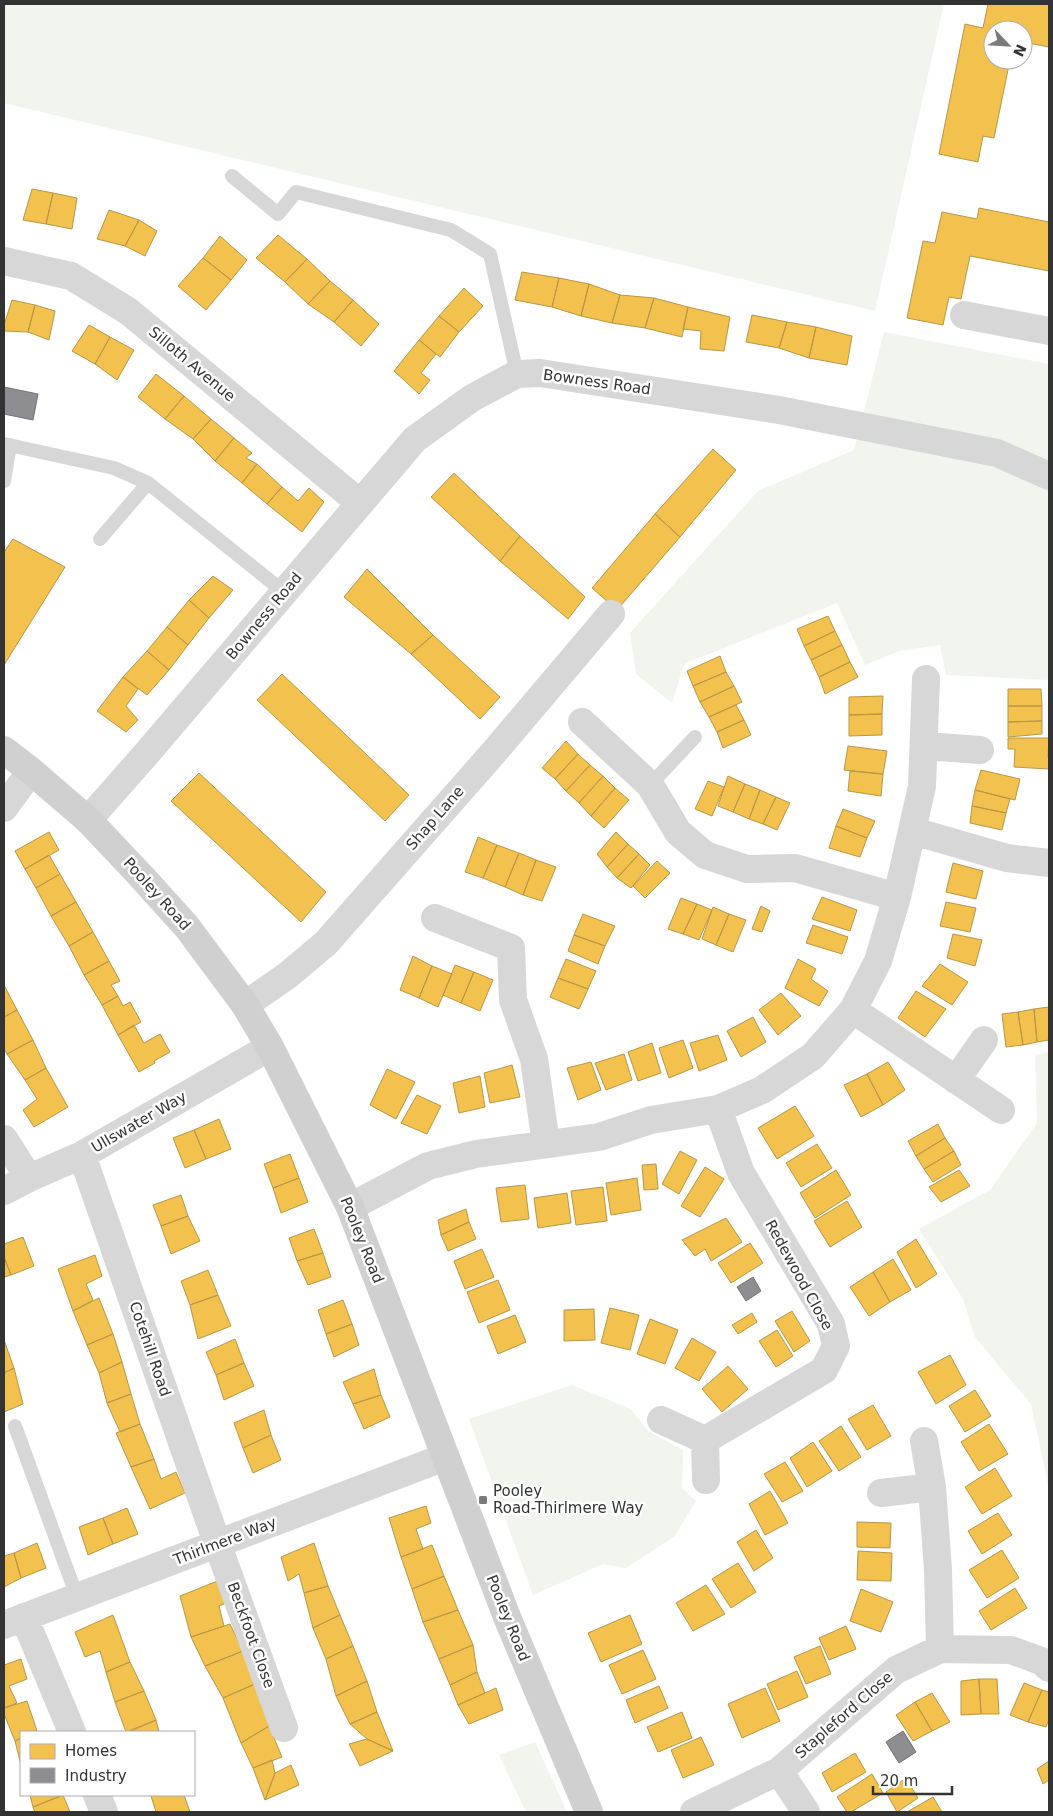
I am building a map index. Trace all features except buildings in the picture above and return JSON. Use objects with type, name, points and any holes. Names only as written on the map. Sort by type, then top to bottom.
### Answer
[{"type":"street","name":"Silloth Avenue","points":[[4,261],[71,276],[128,311],[360,503]]},
{"type":"street","points":[[964,315],[1049,331]]},
{"type":"street","name":"Bowness Road","points":[[88,820],[415,439],[472,398],[517,374],[540,373],[779,410],[997,452],[1049,476]]},
{"type":"street","name":"Shap Lane","points":[[245,1005],[288,975],[326,942],[495,751],[611,614]]},
{"type":"street","points":[[350,1207],[428,1166],[476,1154],[599,1137],[651,1120],[718,1109],[762,1090],[813,1056],[853,1010],[878,962],[897,897],[922,786],[925,746],[926,679]]},
{"type":"street","points":[[582,722],[650,785],[678,832],[705,855],[747,869],[795,868],[897,897]]},
{"type":"street","points":[[925,746],[980,750]]},
{"type":"street","name":"Pooley Road","points":[[4,750],[32,771],[88,820],[187,927],[245,1005],[270,1047],[350,1207],[507,1617],[589,1812]]},
{"type":"street","points":[[4,808],[32,771]]},
{"type":"street","points":[[913,831],[1007,858],[1049,863]]},
{"type":"street","points":[[435,918],[511,948],[513,1000],[534,1059],[546,1144]]},
{"type":"street","points":[[853,1010],[1001,1110]]},
{"type":"street","points":[[956,1080],[984,1040]]},
{"type":"street","name":"Ullswater Way","points":[[4,1191],[82,1155],[270,1047]]},
{"type":"street","name":"Redewood Close","points":[[705,1440],[824,1370],[836,1346],[831,1324],[741,1173],[718,1109]]},
{"type":"street","points":[[4,1138],[29,1178]]},
{"type":"street","name":"Cotehill Road","points":[[82,1155],[218,1543]]},
{"type":"street","points":[[661,1420],[705,1440],[706,1480]]},
{"type":"street","points":[[924,1441],[932,1487],[938,1570],[940,1649]]},
{"type":"street","name":"Thirlmere Way","points":[[14,1621],[445,1457]]},
{"type":"street","points":[[881,1493],[932,1487]]},
{"type":"street","name":"Beckfoot Close","points":[[218,1543],[284,1728]]},
{"type":"street","points":[[14,1621],[71,1731]]},
{"type":"street","name":"Stapleford Close","points":[[694,1812],[778,1771],[896,1670],[940,1649],[1011,1650],[1041,1661],[1049,1668]]},
{"type":"street","points":[[778,1771],[806,1812]]},
{"type":"street","points":[[97,1796],[104,1812]]},
{"type":"lane","points":[[232,176],[278,214],[296,192],[451,230],[490,254],[517,374]]},
{"type":"lane","points":[[4,482],[7,445],[114,468],[148,483],[284,592]]},
{"type":"lane","points":[[100,539],[148,483]]},
{"type":"lane","points":[[650,785],[695,737]]},
{"type":"lane","points":[[15,1426],[76,1597]]},
{"type":"shaded area","points":[[4,4],[944,4],[875,311],[4,103]]},
{"type":"shaded area","points":[[884,332],[1049,364],[1049,680],[946,675],[940,645],[899,651],[865,665],[837,603],[684,664],[672,703],[636,674],[630,633],[758,491],[854,450]]},
{"type":"shaded area","points":[[1049,1052],[1049,1489],[1031,1404],[975,1337],[963,1299],[919,1229],[990,1190],[1037,1123],[1035,1055]]},
{"type":"shaded area","points":[[572,1385],[631,1409],[648,1431],[683,1450],[682,1488],[696,1501],[674,1537],[626,1568],[603,1564],[533,1595],[469,1419]]},
{"type":"shaded area","points":[[535,1742],[567,1812],[526,1812],[499,1755]]},
{"type":"place","name":"Pooley Road-Thirlmere Way","points":[[483,1500]]}]
